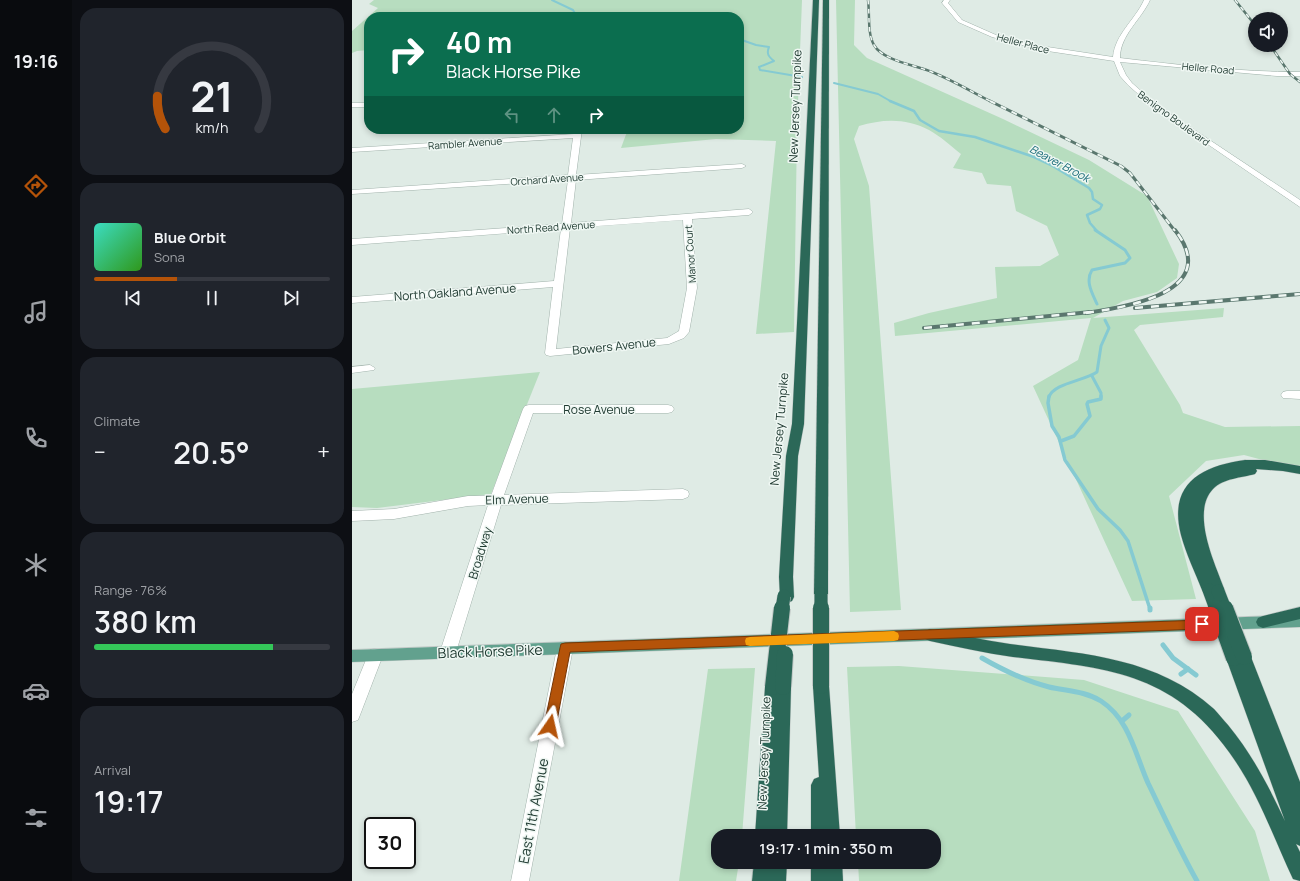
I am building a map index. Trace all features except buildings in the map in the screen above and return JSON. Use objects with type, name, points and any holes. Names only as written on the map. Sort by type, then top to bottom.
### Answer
[{"type":"highway","name":"New Jersey Turnpike","points":[[778,829],[778,687],[785,597],[792,456],[798,424],[816,0]]},
{"type":"highway","points":[[820,829],[826,0]]},
{"type":"highway","points":[[1300,470],[1269,464],[1240,464],[1214,471],[1195,485],[1190,491],[1186,503],[1186,525],[1214,590],[1239,658],[1300,836]]},
{"type":"highway","points":[[1214,590],[1197,528],[1197,509],[1204,492],[1216,481],[1243,472],[1274,472],[1300,478]]},
{"type":"highway","points":[[1263,622],[1300,613]]},
{"type":"highway","points":[[930,635],[974,645],[1093,660],[1145,674],[1176,689],[1206,711],[1225,731],[1236,746],[1256,781],[1300,872]]},
{"type":"highway","points":[[1239,658],[1300,805]]},
{"type":"highway","points":[[821,686],[831,829]]},
{"type":"highway","points":[[765,829],[778,687]]},
{"type":"highway","points":[[761,881],[762,869]]},
{"type":"highway","points":[[777,881],[778,869]]},
{"type":"highway","points":[[820,869],[820,881]]},
{"type":"highway","points":[[833,869],[834,881]]},
{"type":"main road","name":"Black Horse Pike","points":[[352,656],[1300,621]]},
{"type":"street","name":"Heller Place","points":[[947,0],[945,4],[949,14],[961,22],[982,32],[1046,50],[1116,60]]},
{"type":"street","points":[[1116,60],[1117,46],[1121,38],[1148,0]]},
{"type":"street","name":"Heller Road","points":[[1116,60],[1277,74],[1300,74]]},
{"type":"street","name":"Benigno Boulevard","points":[[1116,60],[1118,68],[1124,78],[1137,92],[1155,106],[1300,204]]},
{"type":"street","points":[[352,105],[364,105]]},
{"type":"street","name":"Rambler Avenue","points":[[352,150],[553,134]]},
{"type":"street","points":[[559,284],[578,134]]},
{"type":"street","name":"Orchard Avenue","points":[[352,192],[742,166]]},
{"type":"street","name":"North Read Avenue","points":[[352,242],[749,212]]},
{"type":"street","name":"Manor Court","points":[[678,337],[684,332],[692,288],[687,216]]},
{"type":"street","name":"Bowers Avenue","points":[[559,284],[550,353],[669,340],[678,337]]},
{"type":"street","name":"North Oakland Avenue","points":[[352,300],[559,284]]},
{"type":"street","points":[[352,370],[370,368]]},
{"type":"street","points":[[1287,395],[1300,395]]},
{"type":"street","name":"Rose Avenue","points":[[529,409],[668,409]]},
{"type":"street","name":"Broadway","points":[[448,652],[496,500],[529,409]]},
{"type":"street","name":"Elm Avenue","points":[[352,516],[394,514],[453,503],[496,500],[683,494]]},
{"type":"street","name":"East 11th Avenue","points":[[520,881],[565,648]]},
{"type":"street","points":[[352,715],[375,655]]},
{"type":"green space","points":[[374,0],[802,0],[797,129],[794,332],[756,334],[776,141],[716,139],[621,148],[626,134],[744,134],[744,12],[373,12],[378,8],[369,4]]},
{"type":"green space","points":[[836,0],[855,0],[854,45],[867,58],[1003,119],[1089,160],[1147,196],[1179,264],[1177,278],[1157,292],[1123,301],[1093,318],[1224,308],[1223,317],[1140,325],[1134,330],[1180,405],[1183,413],[1225,427],[1300,426],[1300,470],[1244,455],[1206,461],[1169,496],[1196,599],[1132,601],[1033,386],[1078,360],[1091,318],[895,336],[894,323],[929,313],[997,298],[995,267],[1040,266],[1059,255],[1047,226],[1016,211],[1011,186],[987,184],[982,173],[953,168],[961,154],[929,130],[912,123],[886,121],[859,126],[854,139],[869,186],[901,610],[850,612]]},
{"type":"green space","points":[[364,20],[364,50],[352,53],[352,31]]},
{"type":"green space","points":[[540,372],[491,494],[377,508],[352,507],[352,389]]},
{"type":"green space","points":[[899,666],[1084,680],[1178,711],[1255,831],[1270,881],[859,881],[858,869],[941,869],[941,829],[856,829],[847,667]]},
{"type":"green space","points":[[755,668],[743,829],[711,829],[711,869],[738,869],[736,881],[679,881],[708,669]]},
{"type":"waterway","name":"Beaver Brook","points":[[552,0],[573,10],[574,12]]},
{"type":"waterway","name":"Beaver Brook","points":[[744,41],[756,45],[769,47],[768,55],[774,61],[759,67],[760,70],[802,77]]},
{"type":"waterway","name":"Beaver Brook","points":[[834,83],[878,94],[891,101]]},
{"type":"waterway","name":"Beaver Brook","points":[[891,101],[914,111],[920,120],[939,131],[975,137],[1034,157],[1051,165],[1089,188],[1092,192],[1093,199],[1102,205],[1100,209],[1087,215],[1090,223],[1097,231]]},
{"type":"waterway","name":"Beaver Brook","points":[[1095,230],[1125,250],[1130,258],[1125,263],[1092,270],[1089,283],[1097,304]]},
{"type":"waterway","name":"Beaver Brook","points":[[1049,397],[1057,388],[1097,372],[1101,346],[1109,328],[1105,320]]},
{"type":"waterway","points":[[1061,441],[1074,436],[1090,416],[1087,404],[1088,402],[1101,399],[1101,393],[1092,376]]},
{"type":"waterway","name":"Beaver Brook","points":[[1049,396],[1048,403],[1052,426],[1059,437],[1065,460],[1098,509],[1120,530],[1128,541],[1150,609]]},
{"type":"waterway","name":"Beaver Brook","points":[[1163,645],[1173,658],[1188,669]]},
{"type":"waterway","points":[[982,658],[1031,682],[1089,695],[1101,701],[1111,709],[1125,728],[1148,783],[1197,881]]},
{"type":"waterway","points":[[1181,674],[1188,669]]},
{"type":"waterway","name":"Beaver Brook","points":[[1188,669],[1196,675]]},
{"type":"waterway","points":[[1122,721],[1129,715]]},
{"type":"railway","points":[[868,0],[870,35],[878,50],[892,59],[940,75],[992,102]]},
{"type":"railway","points":[[1235,0],[1248,16]]},
{"type":"railway","points":[[1275,52],[1290,74],[1300,82]]},
{"type":"railway","points":[[992,102],[1121,166],[1130,173],[1175,231]]},
{"type":"railway","points":[[1086,313],[1124,306],[1145,300],[1164,292],[1179,282],[1187,268],[1187,251],[1175,230]]},
{"type":"railway","points":[[1135,308],[1300,294]]},
{"type":"railway","points":[[924,328],[1091,312]]},
{"type":"slow traffic","points":[[750,641],[894,636]]},
{"type":"route","points":[[550,726],[565,648],[1202,624]]}]
